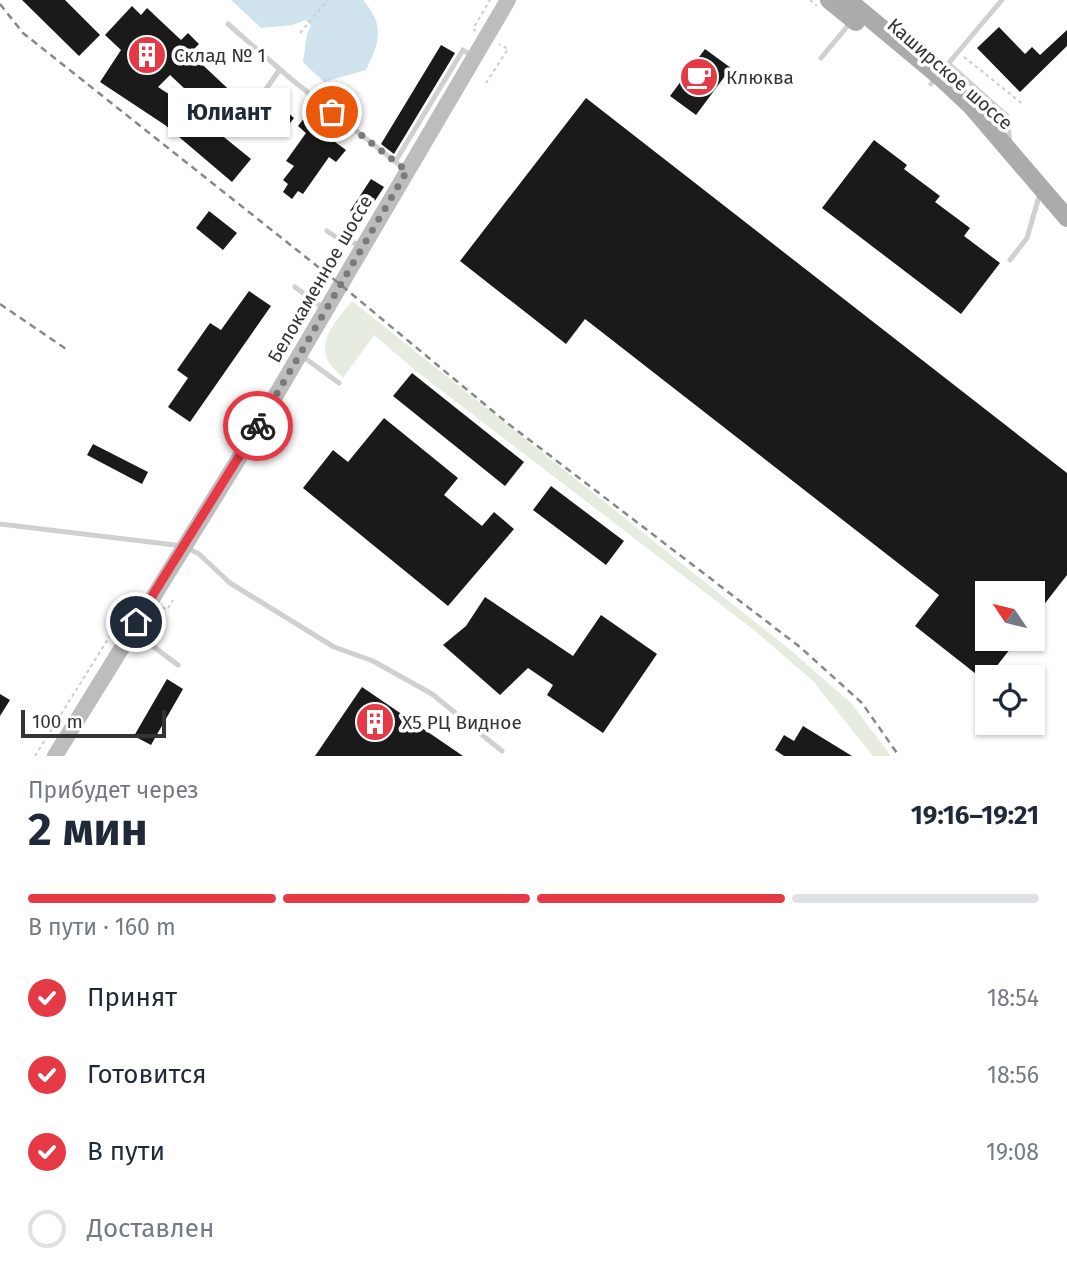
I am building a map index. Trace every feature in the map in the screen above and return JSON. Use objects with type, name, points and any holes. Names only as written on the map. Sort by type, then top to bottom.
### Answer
[{"type":"main road","name":"Белокаменное шоссе","points":[[54,756],[326,311],[358,244],[401,167],[474,58],[508,0]]},
{"type":"main road","name":"Каширское шоссе","points":[[829,0],[854,10],[940,75],[971,106],[1067,219]]},
{"type":"lane","points":[[940,75],[1002,0]]},
{"type":"lane","points":[[821,58],[854,10]]},
{"type":"lane","points":[[228,24],[279,69],[401,167]]},
{"type":"lane","points":[[228,118],[240,126],[279,69]]},
{"type":"lane","points":[[1010,260],[1027,238],[1041,188]]},
{"type":"lane","points":[[327,231],[344,242],[358,244]]},
{"type":"lane","points":[[295,287],[326,311]]},
{"type":"lane","points":[[300,355],[339,383]]},
{"type":"lane","points":[[0,524],[183,546],[199,554],[230,583],[334,647],[373,661],[432,694],[502,751]]},
{"type":"lane","points":[[131,630],[178,665]]},
{"type":"path","points":[[300,33],[328,0]]},
{"type":"path","points":[[959,53],[1024,104]]},
{"type":"path","points":[[310,299],[358,244]]},
{"type":"path","points":[[36,756],[123,615]]},
{"type":"shaded area","points":[[352,301],[788,648],[851,703],[891,756],[873,756],[813,681],[754,630],[416,371],[374,335],[343,378],[328,361],[325,345],[331,329]]},
{"type":"water","points":[[231,0],[363,0],[377,26],[375,50],[366,70],[324,82],[303,62],[311,25],[305,20],[293,25],[261,28]]},
{"type":"building","points":[[22,0],[65,0],[100,35],[79,56]]},
{"type":"building","points":[[132,6],[141,15],[147,8],[181,40],[188,33],[199,44],[190,53],[240,100],[214,129],[251,159],[232,182],[165,125],[100,82],[121,50],[105,35]],"holes":[[[170,75],[215,117],[211,122],[158,87]]]},
{"type":"building","points":[[999,27],[1025,54],[1032,47],[1040,55],[1067,30],[1067,46],[1020,92],[977,48]]},
{"type":"building","points":[[441,45],[455,53],[394,154],[381,144]]},
{"type":"building","points":[[705,49],[731,68],[696,115],[670,96]]},
{"type":"building","points":[[270,97],[294,118],[283,132],[258,110]]},
{"type":"building","points":[[586,98],[1067,473],[1067,575],[1045,603],[1045,581],[975,581],[975,651],[1009,651],[998,665],[975,665],[975,673],[915,626],[939,595],[585,319],[566,344],[460,261]]},
{"type":"building","points":[[305,117],[346,150],[336,162],[329,157],[303,194],[298,191],[292,199],[283,192],[288,184],[283,180],[294,166],[286,161],[306,133],[298,126]]},
{"type":"building","points":[[874,140],[907,165],[904,169],[940,196],[935,202],[970,228],[964,236],[1000,263],[961,314],[822,208]]},
{"type":"building","points":[[371,179],[384,187],[363,219],[350,211]]},
{"type":"building","points":[[209,211],[237,233],[223,250],[196,228]]},
{"type":"building","points":[[249,291],[271,306],[190,422],[168,407],[188,378],[177,370],[210,323],[221,330]]},
{"type":"building","points":[[412,373],[524,462],[505,486],[393,396]]},
{"type":"building","points":[[384,418],[458,478],[444,495],[482,526],[494,512],[514,529],[448,606],[303,488],[333,450],[348,462]]},
{"type":"building","points":[[93,444],[148,472],[142,484],[87,455]]},
{"type":"building","points":[[551,486],[624,541],[606,565],[533,510]]},
{"type":"building","points":[[485,597],[573,656],[601,615],[657,654],[603,733],[547,695],[553,685],[528,668],[500,695],[443,645],[466,626]]},
{"type":"building","points":[[167,679],[183,689],[151,745],[134,736]]},
{"type":"building","name":"X5 РЦ Видное","points":[[362,687],[463,756],[315,756]]},
{"type":"building","points":[[0,694],[10,700],[0,716]]},
{"type":"building","points":[[803,726],[852,756],[784,756],[775,750],[784,735],[794,741]]},
{"type":"railway","points":[[0,4],[23,33],[341,285],[506,422],[800,647],[862,703],[899,756]]},
{"type":"railway","points":[[0,304],[66,349]]},
{"type":"way so far","points":[[258,426],[407,171],[332,112]]},
{"type":"place","name":"Склад № 1","points":[[147,55]]},
{"type":"place","name":"Клюква","points":[[699,77]]},
{"type":"place","name":"Юлиант","points":[[332,112]]},
{"type":"place","name":"X5 РЦ Видное","points":[[375,722]]},
{"type":"route","points":[[136,622],[258,426]]}]
